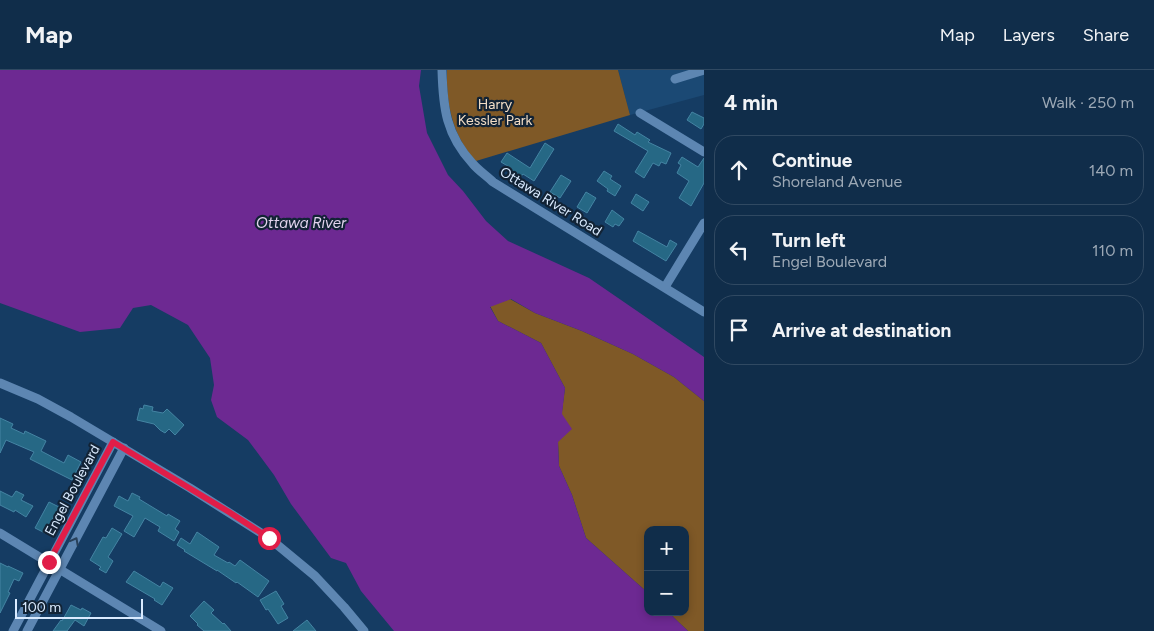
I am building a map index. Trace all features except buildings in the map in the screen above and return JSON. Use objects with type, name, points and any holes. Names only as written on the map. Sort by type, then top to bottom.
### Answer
[{"type":"street","name":"Ottawa River Road","points":[[442,70],[443,100],[449,125],[459,146],[473,165],[494,182],[704,312]]},
{"type":"street","points":[[675,79],[704,70]]},
{"type":"street","points":[[640,113],[704,152]]},
{"type":"street","points":[[665,287],[704,223]]},
{"type":"street","points":[[0,383],[51,406],[124,448],[269,538],[315,576],[364,631]]},
{"type":"street","name":"Engel Boulevard","points":[[12,631],[113,442]]},
{"type":"street","name":"Engel Boulevard","points":[[27,631],[124,448]]},
{"type":"street","points":[[0,533],[161,631]]},
{"type":"shaded area","points":[[618,70],[704,70],[704,95],[630,115]]},
{"type":"green space","name":"Harry Kessler Park","points":[[447,70],[618,70],[630,115],[476,161],[461,141],[452,118],[449,107]]},
{"type":"green space","points":[[510,299],[535,313],[582,331],[633,354],[674,377],[704,401],[704,631],[688,631],[672,616],[689,616],[689,526],[644,526],[644,589],[586,538],[572,495],[559,466],[558,442],[565,388],[541,343],[498,321],[490,306]]},
{"type":"water","name":"Ottawa River","points":[[0,70],[421,70],[419,86],[427,133],[448,175],[486,221],[508,241],[589,278],[704,357],[704,401],[674,377],[633,354],[582,331],[535,313],[511,299],[490,307],[498,321],[541,343],[565,388],[562,414],[572,429],[558,442],[559,466],[572,495],[586,538],[644,589],[644,616],[672,616],[688,631],[394,631],[361,591],[346,563],[331,558],[291,504],[274,475],[248,440],[217,417],[211,400],[214,385],[210,358],[188,325],[151,305],[133,308],[120,328],[80,332],[0,303]]},
{"type":"route","points":[[49,562],[113,442],[269,538]]}]
